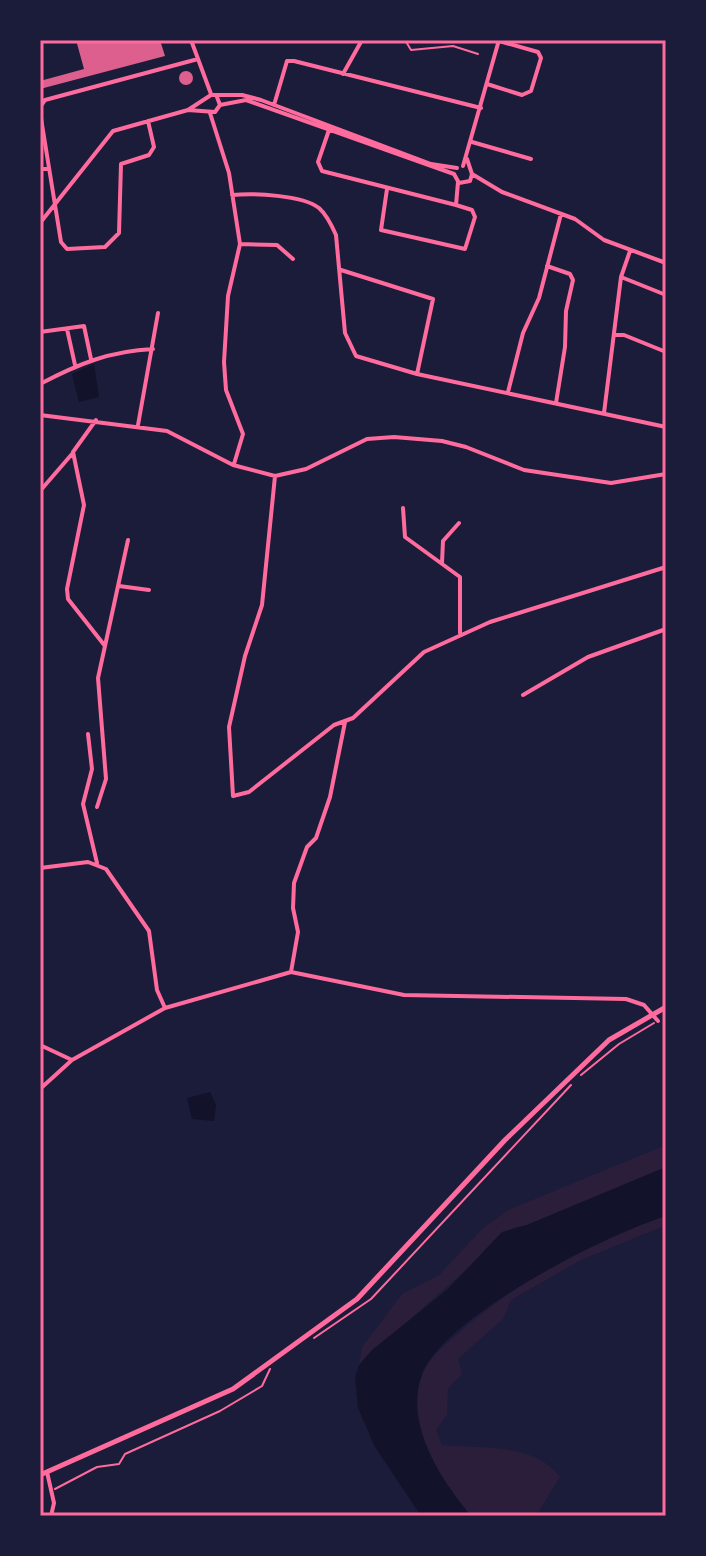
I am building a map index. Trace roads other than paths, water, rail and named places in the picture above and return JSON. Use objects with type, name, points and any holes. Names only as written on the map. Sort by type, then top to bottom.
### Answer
[{"type":"main road","points":[[40,1475],[233,1389],[357,1299],[505,1140],[609,1040],[666,1007]]},
{"type":"street","points":[[191,40],[218,108],[217,125],[240,244],[228,296],[224,362],[226,390],[243,434],[233,465]]},
{"type":"street","points":[[343,74],[362,40]]},
{"type":"street","points":[[456,205],[458,169],[467,158],[472,142],[487,84],[499,40],[538,52],[541,58],[531,91],[522,95],[487,84]]},
{"type":"street","points":[[148,121],[154,147],[149,155],[121,164],[119,233],[105,247],[67,249],[61,242],[40,110],[45,100],[198,59]]},
{"type":"street","points":[[274,105],[287,61],[481,108]]},
{"type":"street","points":[[40,223],[106,136],[121,127],[188,110],[211,96],[242,95],[431,164],[469,168]]},
{"type":"street","points":[[210,113],[246,100],[329,130],[458,169]]},
{"type":"street","points":[[201,103],[203,110]]},
{"type":"street","points":[[188,110],[210,113],[217,125]]},
{"type":"street","points":[[329,130],[318,162],[322,171],[472,210],[475,217],[465,249],[381,230],[387,189]]},
{"type":"street","points":[[472,142],[531,159]]},
{"type":"street","points":[[467,158],[472,174],[481,182],[582,223],[604,240],[666,263]]},
{"type":"street","points":[[40,169],[49,169]]},
{"type":"street","points":[[459,191],[472,174]]},
{"type":"street","points":[[458,182],[481,182]]},
{"type":"street","points":[[232,195],[261,194],[306,202],[319,208],[336,235],[345,333],[356,356],[417,374],[666,427]]},
{"type":"street","points":[[508,392],[523,333],[536,309],[561,214]]},
{"type":"street","points":[[240,244],[277,245],[293,259]]},
{"type":"street","points":[[604,413],[621,277],[631,250]]},
{"type":"street","points":[[547,266],[570,274],[573,280],[566,311],[565,347],[556,403]]},
{"type":"street","points":[[340,270],[433,299],[417,374]]},
{"type":"street","points":[[621,277],[666,295]]},
{"type":"street","points":[[137,426],[158,313]]},
{"type":"street","points":[[40,332],[84,326],[91,359]]},
{"type":"street","points":[[67,329],[75,365]]},
{"type":"street","points":[[614,335],[624,335],[666,352]]},
{"type":"street","points":[[40,384],[75,365],[119,350],[153,349]]},
{"type":"street","points":[[40,415],[167,431],[233,465],[275,476],[306,469],[367,439],[442,441],[524,470],[611,483],[666,474]]},
{"type":"street","points":[[40,491],[96,420]]},
{"type":"street","points":[[73,452],[84,505],[68,599],[105,646]]},
{"type":"street","points":[[275,476],[262,605],[245,656],[229,727],[233,796],[249,792],[334,725],[345,721],[385,690],[424,652],[460,633],[666,567]]},
{"type":"street","points":[[40,507],[40,514]]},
{"type":"street","points":[[403,508],[405,537],[442,563],[462,582],[460,633]]},
{"type":"street","points":[[442,563],[443,541],[459,523]]},
{"type":"street","points":[[97,807],[106,779],[98,678],[128,540]]},
{"type":"street","points":[[119,586],[149,590]]},
{"type":"street","points":[[523,695],[588,657],[666,629]]},
{"type":"street","points":[[291,972],[298,932],[293,908],[294,883],[307,847],[316,838],[330,797],[345,721]]},
{"type":"street","points":[[88,734],[92,769],[83,804],[97,863]]},
{"type":"street","points":[[40,868],[97,863],[106,869],[149,931],[154,976],[165,1008]]},
{"type":"street","points":[[40,1089],[72,1060],[165,1008],[291,972],[404,995],[626,999],[636,1001],[658,1021]]},
{"type":"street","points":[[40,1045],[72,1060]]},
{"type":"street","points":[[47,1472],[52,1491],[51,1516]]}]
